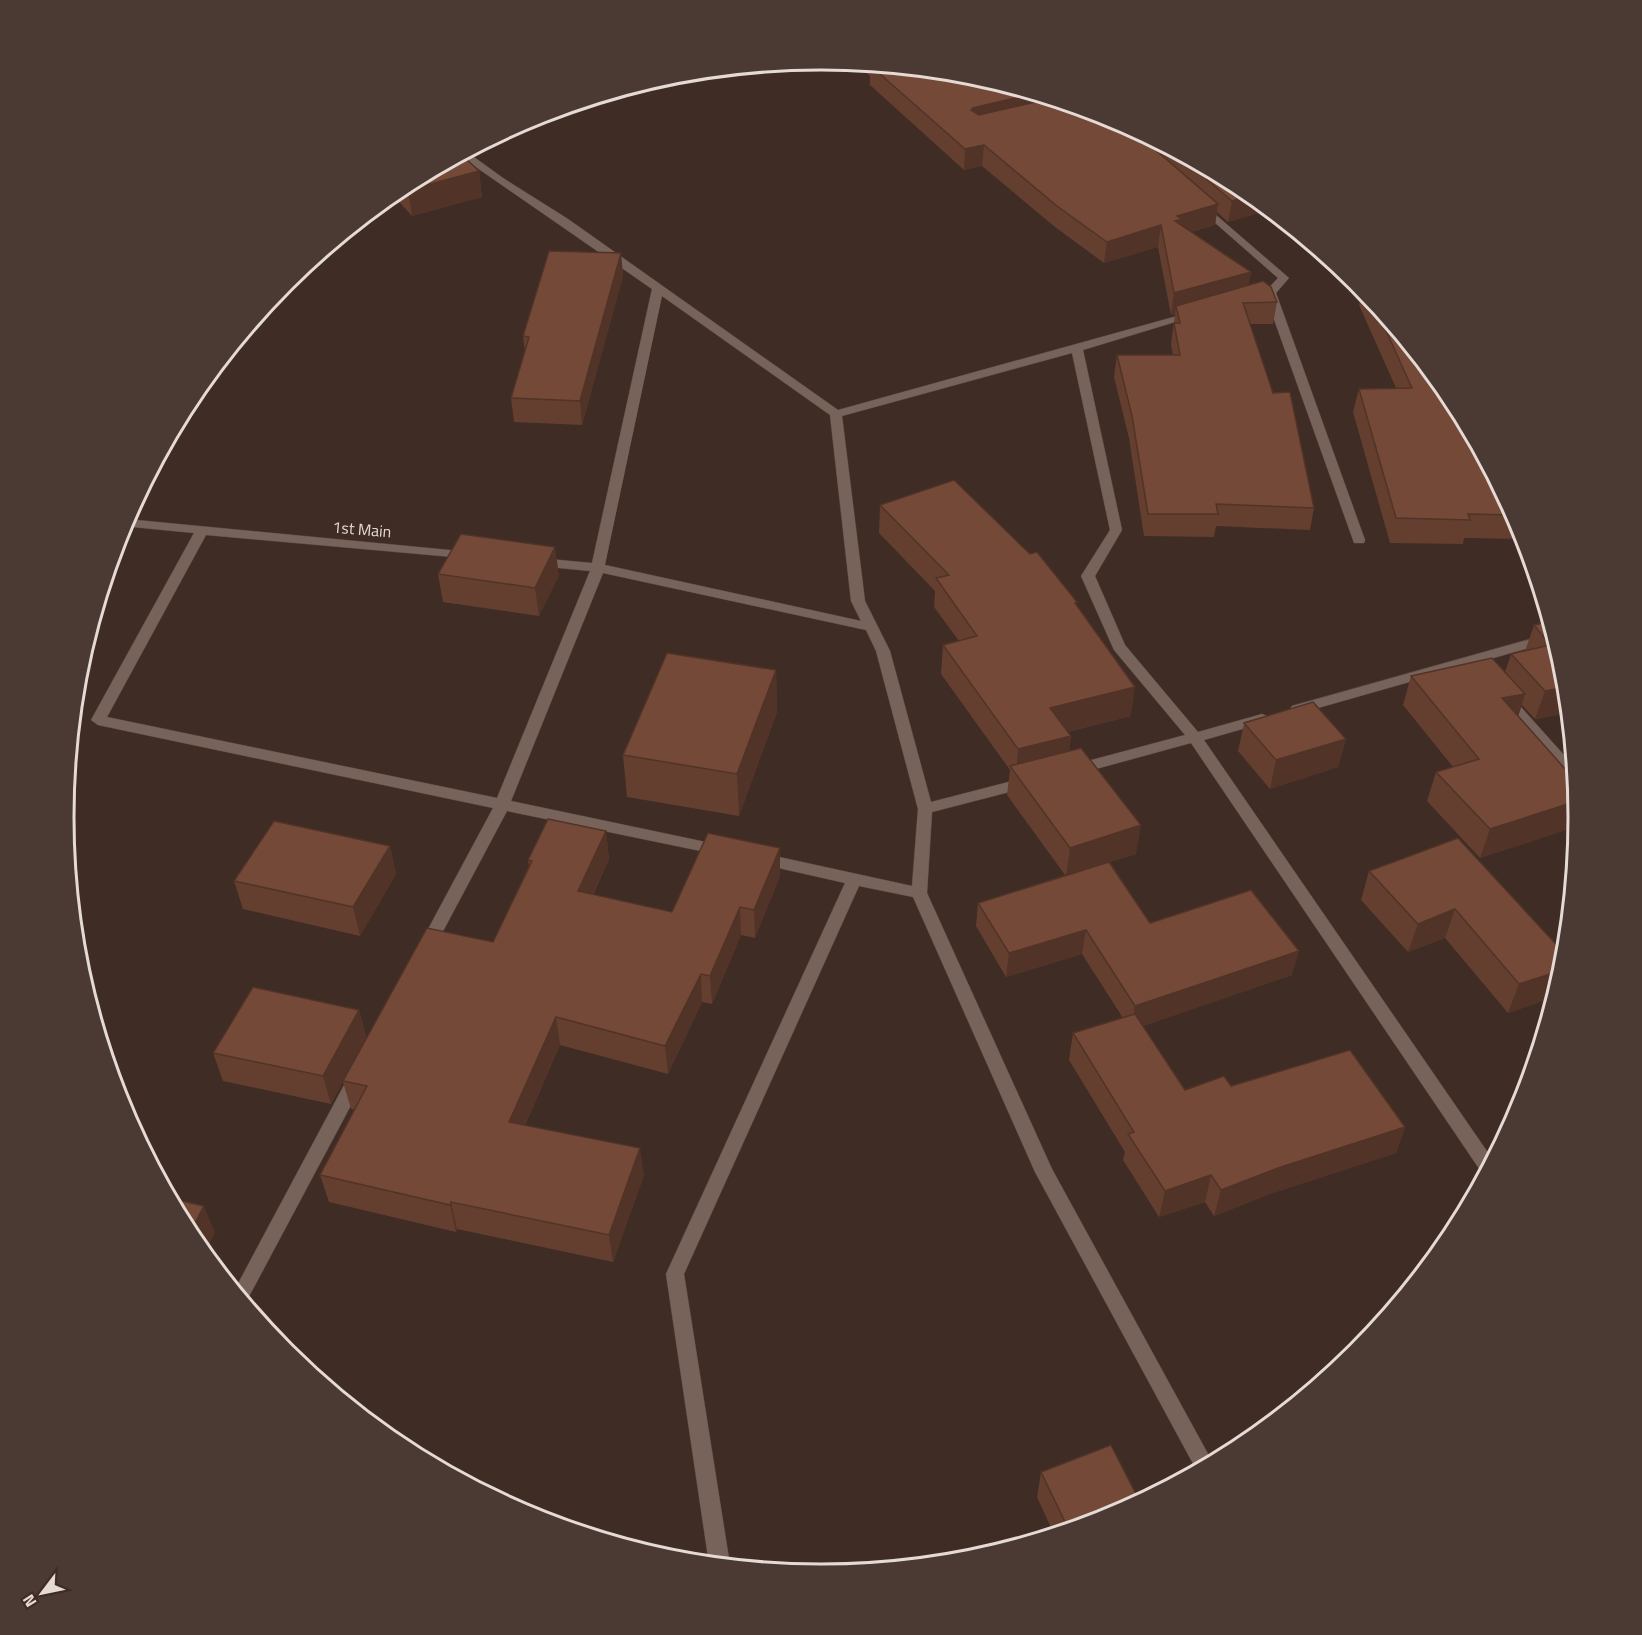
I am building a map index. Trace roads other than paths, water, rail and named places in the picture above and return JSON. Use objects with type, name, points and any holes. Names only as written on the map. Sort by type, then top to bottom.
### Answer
[{"type":"street","points":[[470,159],[499,180],[564,221],[836,414],[858,601],[883,651],[925,808],[919,892],[1044,1172],[1201,1460]]},
{"type":"street","points":[[1195,200],[1284,278],[1264,295],[1359,540]]},
{"type":"street","points":[[418,962],[501,804],[597,568],[658,288]]},
{"type":"street","points":[[836,414],[1202,312]]},
{"type":"street","points":[[1077,348],[1116,530],[1088,576],[1119,646],[1195,738],[1484,1162]]},
{"type":"street","name":"1st Main","points":[[135,523],[481,557]]},
{"type":"street","points":[[202,530],[98,720],[919,892]]},
{"type":"street","points":[[528,561],[597,568],[871,627]]},
{"type":"street","points":[[925,808],[1474,665],[1547,640]]},
{"type":"street","points":[[1494,687],[1566,766]]},
{"type":"street","points":[[719,1557],[675,1274],[855,879]]},
{"type":"street","points":[[244,1291],[363,1067]]}]
